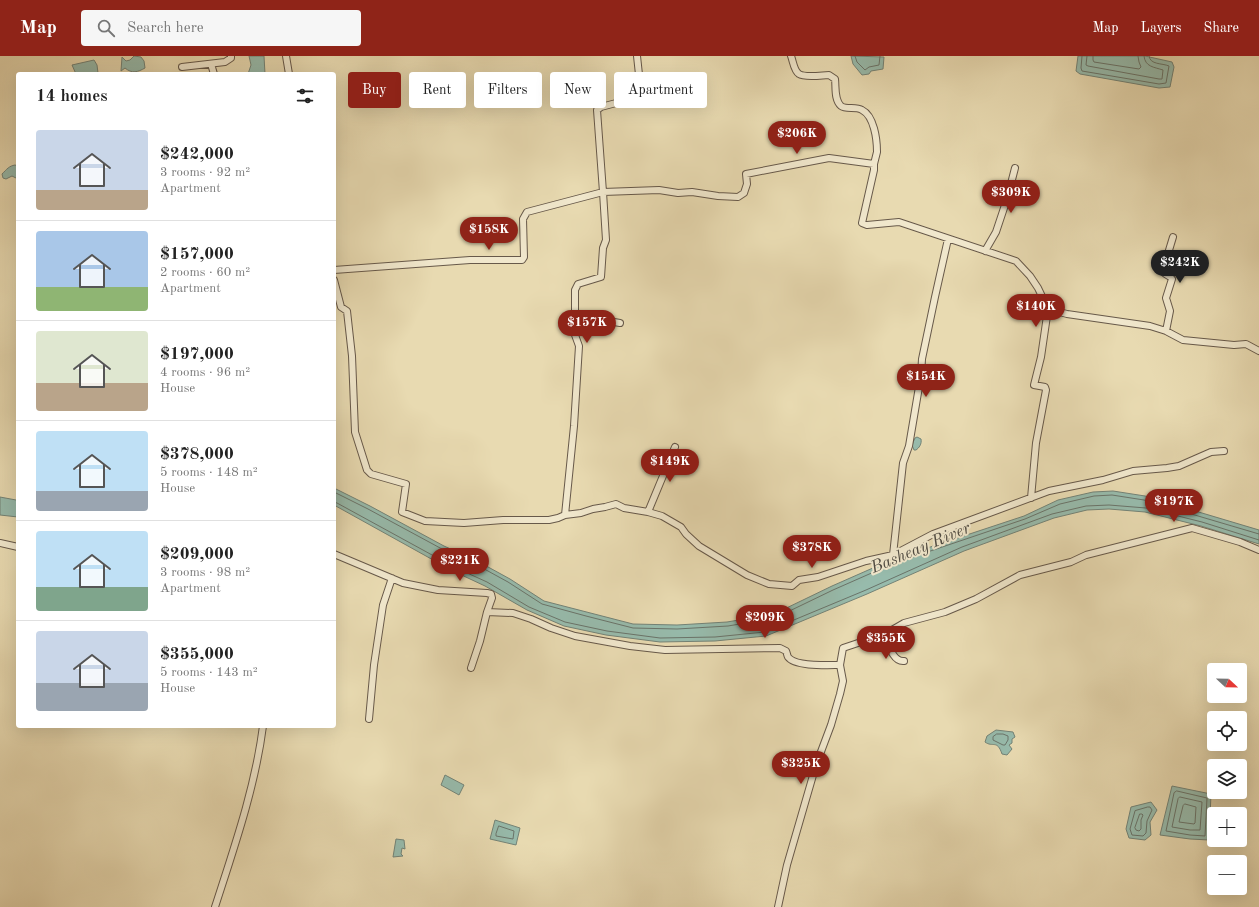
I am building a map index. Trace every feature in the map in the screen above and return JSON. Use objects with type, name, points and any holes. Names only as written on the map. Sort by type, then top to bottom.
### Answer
[{"type":"street","points":[[182,67],[226,62],[231,56]]},
{"type":"street","points":[[286,56],[289,72]]},
{"type":"street","points":[[565,515],[574,426],[578,353],[578,346],[575,336],[575,290],[578,284],[601,277],[603,248],[606,240],[597,110],[601,107],[635,98],[641,93],[637,56]]},
{"type":"street","points":[[791,56],[799,74],[806,76],[832,76],[835,79],[836,98],[840,105],[845,108],[861,109],[870,118],[875,131],[877,152],[862,223],[867,225],[899,222],[1016,261],[1030,276],[1038,288],[1048,309],[1041,357],[1034,385],[1045,387],[1046,390],[1036,443],[1031,498]]},
{"type":"street","points":[[211,64],[213,72]]},
{"type":"street","points":[[336,270],[470,260],[522,260],[524,257],[523,219],[527,212],[603,192],[659,190],[678,193],[692,192],[738,197],[744,193],[747,184],[746,174],[829,158],[874,164]]},
{"type":"street","points":[[985,251],[996,232],[1015,168]]},
{"type":"street","points":[[1166,331],[1170,311],[1166,298],[1172,277],[1164,273],[1163,270],[1172,237]]},
{"type":"street","points":[[893,555],[903,462],[909,446],[924,352],[948,239]]},
{"type":"street","points":[[336,288],[341,307],[347,311],[352,356],[355,432],[367,470],[371,474],[406,484],[402,512],[425,521],[464,523],[503,520],[549,520],[616,504],[624,508],[662,516],[682,527],[686,534],[699,546],[747,575],[769,584],[792,586],[799,580],[818,577],[866,561],[893,555],[934,534],[1049,491],[1102,480],[1133,471],[1178,466],[1211,452],[1224,451]]},
{"type":"street","points":[[1048,309],[1067,314],[1150,326],[1166,331],[1184,340],[1234,345],[1246,344],[1259,350]]},
{"type":"street","points":[[576,319],[596,319],[620,323]]},
{"type":"street","points":[[648,512],[675,447]]},
{"type":"street","points":[[778,907],[787,865],[816,765],[831,725],[840,694],[843,681],[840,665],[843,648],[885,634],[904,624],[945,612],[976,599],[1020,575],[1071,562],[1086,555],[1192,528],[1240,542],[1259,550]]},
{"type":"street","points":[[0,543],[16,547]]},
{"type":"street","points":[[336,555],[403,583],[438,590],[491,594],[492,598],[471,668]]},
{"type":"street","points":[[369,719],[374,665],[383,605],[392,578]]},
{"type":"street","points":[[487,612],[513,613],[575,636],[630,646],[665,650],[780,648],[786,651],[788,657],[792,660],[804,664],[840,665]]},
{"type":"street","points":[[885,634],[895,658],[900,661],[904,661]]},
{"type":"street","points":[[215,907],[245,809],[255,770],[263,728]]},
{"type":"water","points":[[134,56],[141,57],[144,61],[145,68],[135,72],[125,68],[121,71],[122,57],[126,61],[130,60]]},
{"type":"water","points":[[249,56],[264,56],[265,72],[249,72],[251,65]]},
{"type":"water","points":[[851,56],[884,57],[883,69],[871,71],[869,74],[862,75],[853,64]]},
{"type":"water","points":[[1078,56],[1145,56],[1172,62],[1174,67],[1170,87],[1159,88],[1080,74],[1076,71]]},
{"type":"water","points":[[94,60],[97,65],[98,72],[75,72],[72,65]]},
{"type":"water","points":[[16,165],[16,178],[12,176],[6,179],[3,178],[2,174],[10,167]]},
{"type":"water","points":[[917,437],[921,439],[921,443],[916,450],[914,450],[912,445]]},
{"type":"water","points":[[336,489],[444,546],[479,562],[510,579],[544,601],[633,624],[677,625],[727,622],[774,614],[891,560],[1024,516],[1058,500],[1093,492],[1113,491],[1145,496],[1259,530],[1259,544],[1201,526],[1145,512],[1109,509],[1087,510],[1054,518],[964,551],[867,594],[766,636],[715,641],[660,642],[606,635],[564,626],[527,610],[485,586],[453,571],[336,506]]},
{"type":"water","points":[[0,497],[16,500],[16,517],[0,515]]},
{"type":"water","points":[[996,730],[1013,732],[1015,737],[1009,745],[1012,749],[1007,755],[1002,754],[997,745],[988,744],[985,742],[987,736]]},
{"type":"water","points":[[445,775],[464,785],[459,795],[441,785]]},
{"type":"water","points":[[1172,786],[1207,793],[1207,799],[1211,799],[1210,807],[1207,807],[1207,840],[1160,835]]},
{"type":"water","points":[[1151,802],[1157,810],[1150,822],[1151,835],[1145,840],[1129,838],[1126,829],[1131,807]]},
{"type":"water","points":[[495,820],[520,828],[516,845],[490,839]]},
{"type":"water","points":[[396,839],[404,840],[405,849],[402,848],[401,854],[403,856],[393,857]]},
{"type":"water label","name":"Basheay River","points":[[920,547]]}]
